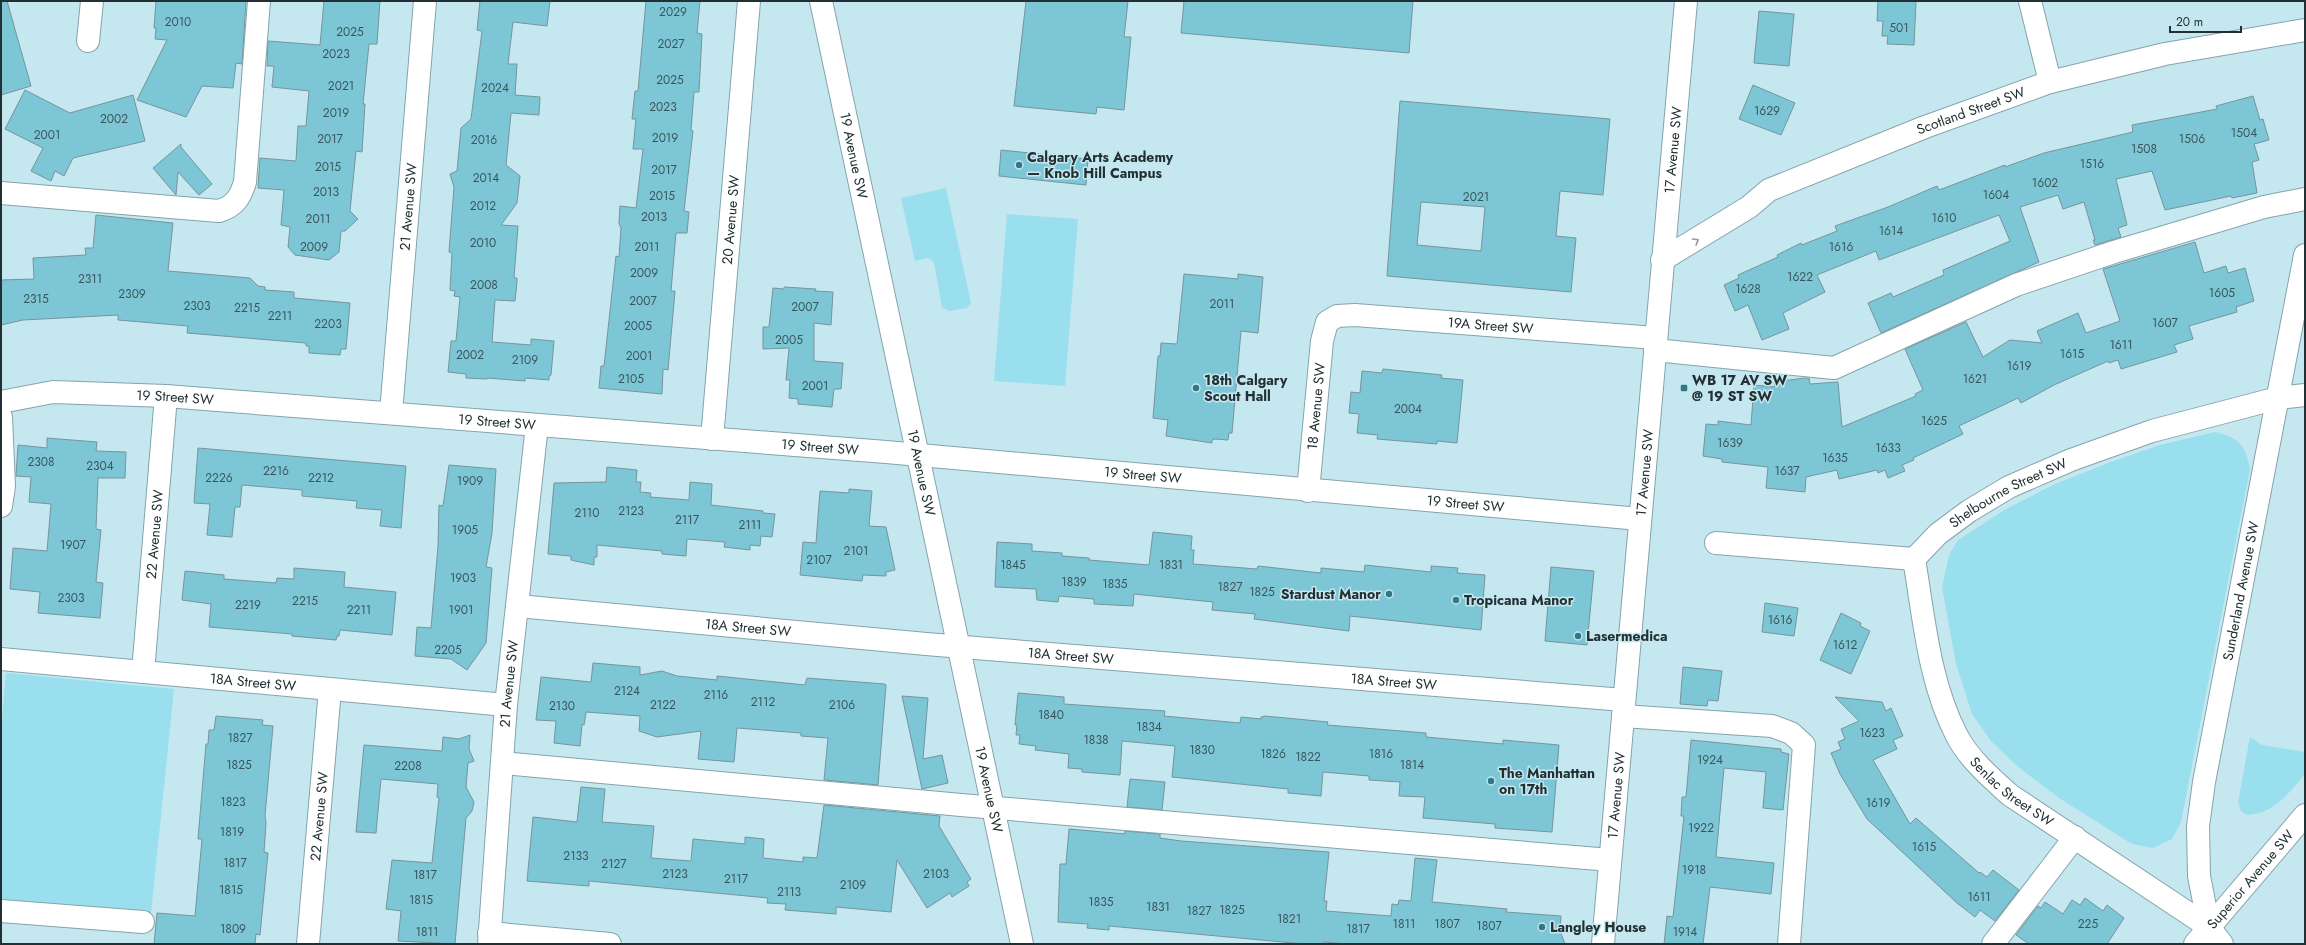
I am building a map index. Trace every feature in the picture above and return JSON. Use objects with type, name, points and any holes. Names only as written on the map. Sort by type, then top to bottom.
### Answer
[{"type":"street","points":[[88,41],[92,1]]},
{"type":"street","points":[[1,193],[219,211],[231,208],[240,198],[245,182],[260,1]]},
{"type":"street","name":"21 Avenue SW","points":[[391,413],[425,1]]},
{"type":"street","name":"20 Avenue SW","points":[[712,439],[749,1]]},
{"type":"street","name":"19 Avenue SW","points":[[821,1],[1022,944]]},
{"type":"street","name":"17 Avenue SW","points":[[1602,944],[1686,1]]},
{"type":"street","points":[[2030,1],[2050,82]]},
{"type":"street","name":"Scotland Street SW","points":[[1662,260],[1749,207],[1769,190],[1924,127],[2050,82],[2165,54],[2305,30]]},
{"type":"street","name":"19A Street SW","points":[[1327,322],[1338,316],[1355,314],[1655,344],[1834,368],[2016,285],[2114,252],[2264,207],[2305,199]]},
{"type":"street","name":"Sunderland Avenue SW","points":[[2209,927],[2199,876],[2198,826],[2204,782],[2305,255]]},
{"type":"street","name":"18 Avenue SW","points":[[1308,491],[1322,341],[1327,322]]},
{"type":"street","name":"19 Street SW","points":[[1,402],[53,392],[166,396],[917,455],[1308,491],[1640,519]]},
{"type":"street","name":"Shelbourne Street SW","points":[[1914,559],[1938,534],[1969,510],[2009,487],[2050,469],[2152,431],[2278,398],[2305,394]]},
{"type":"street","name":"22 Avenue SW","points":[[143,672],[166,396]]},
{"type":"street","points":[[1,417],[4,486],[1,506]]},
{"type":"street","name":"21 Avenue SW","points":[[489,938],[506,705],[537,424]]},
{"type":"street","points":[[1716,543],[1914,559]]},
{"type":"street","name":"Senlac Street SW","points":[[1914,559],[1936,682],[1958,737],[1983,770],[2010,795],[2209,927],[2222,944]]},
{"type":"street","name":"18A Street SW","points":[[518,606],[1623,708],[1772,726],[1792,733],[1804,745],[1789,944]]},
{"type":"street","name":"18A Street SW","points":[[1,659],[506,705]]},
{"type":"street","name":"22 Avenue SW","points":[[308,944],[330,689]]},
{"type":"street","points":[[502,763],[993,808],[1610,860]]},
{"type":"street","name":"Superior Avenue SW","points":[[2195,944],[2305,815]]},
{"type":"street","points":[[1993,944],[2075,837]]},
{"type":"street","points":[[1,911],[143,922]]},
{"type":"street","points":[[489,938],[610,944]]},
{"type":"shaded area","points":[[946,188],[971,303],[967,308],[949,311],[942,307],[934,262],[928,258],[915,261],[901,198]]},
{"type":"shaded area","points":[[1007,214],[1078,219],[1065,386],[994,381]]},
{"type":"shaded area","points":[[2215,432],[2230,437],[2240,443],[2246,454],[2250,469],[2181,822],[2172,839],[2153,848],[2132,844],[2059,798],[2017,766],[1991,741],[1972,714],[1956,664],[1942,587],[1949,555],[1958,540],[2006,509],[2055,484],[2108,463],[2160,445]]},
{"type":"shaded area","points":[[6,673],[174,689],[151,913],[4,901],[1,897],[1,731]]},
{"type":"shaded area","points":[[2250,737],[2262,745],[2305,752],[2305,774],[2287,795],[2273,807],[2257,814],[2247,815],[2241,811],[2238,802]]},
{"type":"building","points":[[1,1],[7,1],[31,86],[1,95]]},
{"type":"building","points":[[156,1],[246,1],[242,64],[236,63],[233,88],[202,86],[186,117],[137,100],[167,40],[155,39],[156,28],[154,28]]},
{"type":"building","points":[[324,1],[380,1],[377,44],[369,44],[363,104],[365,104],[362,152],[356,151],[350,211],[358,219],[345,231],[341,231],[339,252],[329,260],[295,255],[288,247],[290,227],[281,225],[284,190],[258,188],[260,158],[296,161],[298,126],[306,126],[309,91],[272,87],[274,66],[267,66],[268,41],[320,45]]},
{"type":"building","points":[[480,1],[550,1],[547,26],[513,22],[508,64],[517,64],[515,95],[540,97],[539,115],[511,113],[506,165],[520,176],[517,203],[501,225],[518,226],[514,278],[517,278],[517,282],[515,301],[495,300],[492,342],[531,345],[531,339],[554,341],[551,375],[549,376],[549,380],[525,378],[525,381],[466,378],[466,374],[448,372],[451,341],[456,341],[460,297],[454,296],[455,291],[450,290],[452,253],[449,252],[454,187],[450,174],[457,171],[461,128],[471,119],[482,31],[477,30]]},
{"type":"building","points":[[646,1],[700,1],[697,33],[702,34],[699,92],[694,92],[691,130],[693,131],[684,211],[689,212],[687,233],[676,233],[671,291],[675,291],[668,370],[663,369],[662,394],[599,388],[601,366],[604,366],[616,256],[619,257],[621,228],[619,223],[620,206],[636,208],[643,149],[633,149],[636,119],[632,119],[635,91],[638,91]]},
{"type":"building","points":[[1026,1],[1128,1],[1124,37],[1131,37],[1124,110],[1097,107],[1096,114],[1014,106]]},
{"type":"building","points":[[1184,1],[1413,1],[1409,53],[1181,33]]},
{"type":"building","points":[[1878,1],[1916,1],[1914,45],[1887,44],[1888,36],[1882,36],[1883,21],[1877,21]]},
{"type":"building","points":[[1759,11],[1794,14],[1789,66],[1754,63]]},
{"type":"building","points":[[1753,85],[1795,103],[1781,135],[1739,119]]},
{"type":"building","points":[[25,90],[70,113],[133,95],[145,141],[73,158],[64,176],[55,171],[51,181],[31,171],[43,148],[5,129]]},
{"type":"building","points":[[2253,96],[2260,120],[2263,119],[2269,140],[2254,144],[2259,160],[2252,162],[2257,193],[2232,198],[2231,196],[2165,210],[2152,171],[2116,179],[2127,225],[2118,228],[2121,237],[2095,245],[2093,240],[2095,240],[2084,202],[2063,209],[2058,195],[2020,207],[2039,262],[1881,333],[1868,303],[1891,293],[1893,297],[1944,275],[1943,270],[2010,241],[1999,215],[1879,260],[1876,251],[1817,275],[1825,292],[1783,313],[1789,329],[1762,340],[1748,305],[1735,311],[1724,285],[1739,278],[1738,275],[1778,257],[1777,255],[1801,243],[1802,245],[1837,231],[1835,226],[1888,207],[1937,186],[1939,190],[2005,165],[2005,167],[2044,153],[2133,132],[2132,125],[2217,109],[2216,106]]},
{"type":"building","points":[[1400,101],[1610,119],[1603,195],[1560,191],[1556,236],[1576,238],[1571,292],[1387,276]],"holes":[[[1421,202],[1485,207],[1481,251],[1417,245]]]},
{"type":"building","points":[[181,144],[181,147],[212,184],[199,195],[178,172],[176,195],[153,168]]},
{"type":"building","points":[[1001,150],[1088,159],[1086,185],[999,176]]},
{"type":"building","points":[[96,215],[173,223],[168,271],[250,278],[258,286],[265,287],[265,290],[294,292],[294,298],[350,303],[346,349],[341,349],[340,355],[309,353],[309,346],[306,346],[306,343],[187,333],[188,326],[118,320],[118,315],[23,320],[1,325],[1,280],[34,279],[33,258],[86,255],[85,248],[93,248]]},
{"type":"building","points":[[2195,242],[2204,273],[2226,266],[2228,273],[2245,268],[2254,301],[2236,307],[2237,312],[2189,326],[2193,339],[2174,345],[2177,352],[2121,369],[2118,360],[2109,363],[2108,361],[2054,385],[2021,403],[2018,398],[1959,426],[1963,434],[1913,458],[1914,460],[1902,465],[1905,471],[1888,478],[1885,470],[1878,473],[1877,470],[1839,479],[1837,470],[1806,477],[1805,492],[1766,488],[1768,467],[1722,462],[1722,459],[1703,456],[1706,424],[1718,425],[1718,421],[1751,425],[1754,385],[1775,387],[1774,382],[1805,378],[1809,378],[1810,384],[1838,382],[1842,427],[1916,396],[1915,394],[1923,390],[1905,349],[1966,322],[1983,357],[2010,340],[2042,343],[2037,331],[2078,313],[2086,333],[2120,321],[2103,269]]},
{"type":"building","points":[[1184,274],[1238,279],[1238,274],[1263,277],[1258,333],[1241,331],[1232,433],[1229,433],[1228,440],[1215,439],[1212,440],[1212,443],[1166,436],[1168,420],[1153,418],[1158,356],[1160,356],[1161,343],[1177,344]]},
{"type":"building","points":[[784,287],[816,289],[815,291],[833,292],[831,325],[814,323],[814,361],[843,363],[841,389],[834,389],[832,407],[798,404],[798,399],[789,398],[790,380],[786,380],[789,348],[763,349],[763,327],[769,327],[773,288],[784,289]]},
{"type":"building","points":[[1383,369],[1442,375],[1441,378],[1463,380],[1457,443],[1437,441],[1437,444],[1377,439],[1378,435],[1357,433],[1359,414],[1349,413],[1351,392],[1360,393],[1362,371],[1382,373]]},
{"type":"building","points":[[47,438],[97,442],[96,451],[126,452],[125,478],[98,478],[96,529],[101,530],[96,582],[103,583],[100,618],[38,613],[40,592],[10,589],[13,548],[47,551],[51,504],[29,502],[31,477],[16,476],[18,445],[47,448]]},
{"type":"building","points":[[198,448],[406,466],[401,528],[380,526],[382,510],[356,508],[357,501],[302,496],[302,490],[242,485],[240,507],[235,507],[232,537],[207,535],[210,504],[194,503]]},
{"type":"building","points":[[449,465],[496,469],[492,533],[486,567],[492,568],[486,643],[467,670],[451,659],[415,656],[417,627],[431,628],[438,546],[439,505],[443,506]]},
{"type":"building","points":[[607,467],[637,470],[636,482],[641,482],[640,492],[651,493],[650,497],[689,500],[690,482],[712,484],[711,505],[763,511],[763,513],[775,514],[772,537],[761,536],[760,546],[750,545],[750,550],[724,547],[725,542],[687,539],[686,556],[662,554],[662,551],[597,545],[597,557],[594,557],[594,565],[571,560],[571,556],[548,554],[554,483],[606,482]]},
{"type":"building","points":[[849,489],[872,491],[869,526],[886,527],[895,570],[886,572],[886,576],[863,575],[862,581],[800,575],[803,542],[816,543],[820,491],[849,493]]},
{"type":"building","points":[[1153,532],[1192,536],[1191,550],[1194,550],[1193,564],[1257,569],[1258,566],[1321,573],[1321,568],[1364,572],[1365,565],[1431,572],[1431,566],[1458,568],[1457,573],[1485,575],[1481,630],[1350,616],[1349,631],[1254,619],[1255,614],[1212,610],[1213,602],[1134,594],[1133,606],[1094,604],[1094,599],[1059,596],[1058,602],[1037,600],[1036,589],[995,587],[997,542],[1032,544],[1032,551],[1062,553],[1062,556],[1089,558],[1089,560],[1149,565]]},
{"type":"building","points":[[1551,567],[1594,571],[1587,645],[1545,641]]},
{"type":"building","points":[[294,568],[345,572],[344,587],[396,592],[392,635],[340,630],[339,636],[337,636],[336,640],[292,636],[292,634],[209,627],[211,604],[182,600],[185,571],[224,575],[224,579],[276,583],[277,578],[294,579]]},
{"type":"building","points":[[1765,603],[1798,608],[1794,636],[1762,632]]},
{"type":"building","points":[[1841,613],[1861,623],[1860,626],[1870,631],[1851,674],[1820,660]]},
{"type":"building","points":[[593,663],[640,667],[640,675],[662,671],[677,676],[717,680],[717,676],[805,685],[807,678],[884,684],[886,685],[878,785],[824,780],[828,738],[801,736],[801,733],[737,728],[734,762],[698,759],[701,731],[657,737],[639,731],[640,716],[586,712],[584,725],[582,724],[580,746],[554,743],[556,721],[536,720],[541,677],[591,682]]},
{"type":"building","points":[[1683,667],[1722,671],[1718,701],[1708,700],[1707,706],[1680,704]]},
{"type":"building","points":[[1018,693],[1064,697],[1064,704],[1165,711],[1164,716],[1240,723],[1241,717],[1261,719],[1261,717],[1265,716],[1328,722],[1327,725],[1426,733],[1426,737],[1503,744],[1503,740],[1559,745],[1552,832],[1495,828],[1495,824],[1423,818],[1425,797],[1399,796],[1400,782],[1369,780],[1369,776],[1323,772],[1321,796],[1288,793],[1288,789],[1172,777],[1175,746],[1122,741],[1120,775],[1082,772],[1082,769],[1068,768],[1069,754],[1035,750],[1036,746],[1019,744],[1020,735],[1016,735],[1017,725],[1015,725]]},
{"type":"building","points":[[902,696],[928,698],[923,759],[942,755],[948,783],[922,789]]},
{"type":"building","points":[[1835,697],[1882,702],[1886,711],[1891,708],[1903,736],[1893,740],[1897,749],[1873,760],[1910,824],[1916,818],[1979,873],[1980,872],[1987,877],[1993,870],[2019,890],[1995,921],[1980,910],[1975,917],[1957,903],[1867,819],[1840,774],[1831,753],[1841,749],[1838,742],[1845,739],[1841,729],[1859,721]]},
{"type":"building","points":[[216,716],[263,720],[262,725],[273,726],[265,816],[264,852],[268,853],[260,935],[256,934],[255,944],[154,944],[157,913],[195,916],[202,839],[198,839],[206,744],[208,744],[209,730],[214,730]]},
{"type":"building","points":[[470,735],[469,749],[474,761],[468,763],[466,787],[474,802],[472,811],[466,818],[455,944],[398,941],[401,911],[386,909],[392,860],[432,863],[439,798],[437,797],[438,784],[381,779],[376,833],[356,832],[364,745],[442,751],[443,737],[459,739]]},
{"type":"building","points":[[1691,740],[1781,749],[1781,752],[1789,754],[1783,810],[1763,808],[1766,772],[1724,768],[1716,857],[1774,863],[1771,894],[1710,887],[1703,944],[1664,944],[1667,916],[1673,917],[1684,816],[1681,816],[1682,797],[1686,797]]},
{"type":"building","points":[[1130,779],[1165,782],[1162,810],[1127,807]]},
{"type":"building","points":[[581,787],[605,789],[602,822],[654,826],[651,858],[691,861],[693,839],[745,844],[745,837],[764,839],[763,858],[803,862],[803,857],[817,858],[824,805],[940,816],[939,826],[971,879],[967,882],[969,886],[952,897],[950,893],[927,908],[897,860],[891,912],[836,907],[836,914],[785,910],[786,904],[767,903],[768,898],[589,881],[589,886],[527,881],[533,817],[577,822]]},
{"type":"building","points":[[1069,829],[1125,834],[1125,831],[1160,834],[1160,838],[1181,841],[1329,852],[1324,901],[1327,901],[1326,911],[1391,916],[1392,904],[1398,905],[1399,900],[1411,901],[1415,858],[1437,860],[1432,902],[1507,909],[1506,912],[1561,916],[1560,931],[1565,944],[1348,944],[1323,942],[1323,944],[1304,944],[1109,926],[1109,930],[1087,928],[1088,924],[1058,922],[1060,864],[1066,864]]},
{"type":"building","points":[[2085,898],[2103,911],[2107,905],[2124,918],[2107,944],[2029,944],[2016,935],[2038,906],[2041,908],[2045,902],[2063,914],[2072,900],[2080,905]]},
{"type":"place","name":"Calgary Arts Academy — Knob Hill Campus","points":[[1019,165]]},
{"type":"place","name":"18th Calgary Scout Hall","points":[[1196,388]]},
{"type":"place","name":"WB 17 AV SW @ 19 ST SW","points":[[1684,388]]},
{"type":"place","name":"Stardust Manor","points":[[1389,594]]},
{"type":"place","name":"Tropicana Manor","points":[[1456,600]]},
{"type":"place","name":"Lasermedica","points":[[1578,636]]},
{"type":"place","name":"The Manhattan on 17th","points":[[1491,781]]},
{"type":"place","name":"Langley House","points":[[1542,927]]}]
